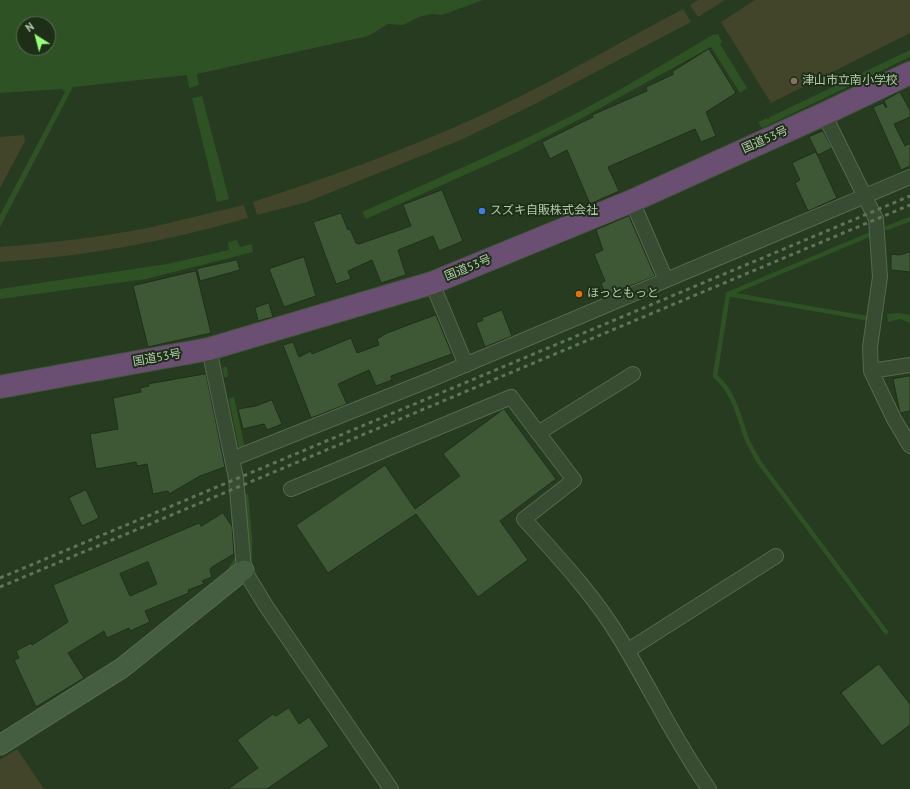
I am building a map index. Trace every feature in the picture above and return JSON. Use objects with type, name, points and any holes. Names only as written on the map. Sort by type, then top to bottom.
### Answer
[{"type":"highway","name":"国道53号","points":[[0,387],[209,349],[432,283],[632,201],[824,114],[910,73]]},
{"type":"street","points":[[824,114],[876,219],[880,277],[870,347],[871,371],[894,420],[910,446]]},
{"type":"street","points":[[232,459],[466,365],[910,177]]},
{"type":"street","points":[[632,201],[666,280]]},
{"type":"street","points":[[432,283],[466,365]]},
{"type":"street","points":[[209,349],[237,487],[244,570],[391,789]]},
{"type":"street","points":[[871,371],[910,365]]},
{"type":"street","points":[[538,433],[633,374]]},
{"type":"street","points":[[291,489],[511,397],[574,480],[524,519],[589,592],[627,651],[692,765],[709,789]]},
{"type":"street","points":[[627,651],[776,556]]},
{"type":"street","points":[[0,745],[122,668],[244,570]]},
{"type":"shaded area","points":[[0,0],[483,0],[442,15],[431,14],[419,17],[403,25],[388,24],[368,36],[197,74],[199,85],[189,88],[187,75],[73,87],[0,227],[0,215],[65,92],[62,89],[0,93]]},
{"type":"shaded area","points":[[698,0],[725,0],[698,17],[690,5]]},
{"type":"shaded area","name":"津山市立南小学校","points":[[755,0],[910,0],[910,33],[771,103],[721,22]]},
{"type":"shaded area","points":[[683,9],[691,22],[531,106],[463,139],[307,202],[257,215],[253,202],[356,167],[457,126],[543,85]]},
{"type":"shaded area","points":[[714,34],[718,34],[722,42],[720,44],[747,88],[740,93],[711,47],[582,118],[516,152],[366,219],[362,212],[497,152],[577,113]]},
{"type":"shaded area","points":[[910,50],[910,57],[762,128],[758,122],[767,118],[768,120],[770,117]]},
{"type":"shaded area","points":[[202,96],[229,199],[217,202],[192,98]]},
{"type":"shaded area","points":[[24,135],[25,141],[0,188],[0,137]]},
{"type":"shaded area","points":[[244,205],[248,218],[187,234],[94,252],[31,260],[0,262],[0,247],[38,244],[133,231]]},
{"type":"shaded area","points":[[237,240],[240,247],[252,244],[253,252],[146,279],[0,299],[0,289],[167,264],[229,250],[228,242]]},
{"type":"shaded area","points":[[899,313],[910,315],[910,323],[900,319],[888,322],[887,314]]},
{"type":"shaded area","points":[[234,397],[245,448],[239,449],[229,399]]},
{"type":"shaded area","points":[[17,749],[44,789],[0,789],[0,760]]},
{"type":"building","points":[[709,49],[736,93],[706,112],[716,136],[701,142],[695,129],[608,167],[619,191],[590,204],[567,150],[550,159],[542,142],[593,117],[592,115],[647,91],[646,87],[674,74],[672,72]]},
{"type":"building","points":[[900,92],[910,110],[910,117],[894,124],[905,146],[910,143],[910,166],[901,170],[873,107],[883,103],[886,108],[887,107],[884,101]]},
{"type":"building","points":[[823,131],[832,148],[818,155],[809,137]]},
{"type":"building","points":[[816,152],[837,198],[808,211],[795,183],[800,180],[792,163]]},
{"type":"building","points":[[442,190],[463,241],[439,251],[433,236],[398,250],[406,275],[381,283],[372,260],[348,271],[351,279],[336,284],[313,222],[341,213],[348,230],[350,229],[356,243],[359,244],[411,226],[403,205]]},
{"type":"building","points":[[629,216],[655,276],[606,296],[601,283],[605,281],[594,254],[603,250],[596,230]]},
{"type":"building","points":[[910,252],[910,272],[891,270],[891,254],[899,255]]},
{"type":"building","points":[[304,257],[316,296],[284,307],[269,269]]},
{"type":"building","points":[[237,260],[240,270],[200,281],[197,269]]},
{"type":"building","points":[[196,271],[211,333],[148,347],[133,286]]},
{"type":"building","points":[[269,303],[273,317],[258,321],[255,308]]},
{"type":"building","points":[[502,310],[512,336],[485,347],[476,323],[483,320],[482,318]]},
{"type":"building","points":[[436,315],[452,354],[391,376],[392,380],[376,386],[369,370],[338,384],[347,404],[311,418],[283,345],[293,342],[299,357],[311,351],[312,354],[351,338],[357,353],[379,345],[377,339],[387,333]]},
{"type":"building","points":[[206,374],[225,467],[200,476],[169,494],[168,491],[153,494],[147,464],[137,466],[136,462],[96,469],[90,434],[118,429],[113,398],[141,392],[140,388],[149,386],[149,384]]},
{"type":"building","points":[[910,376],[910,411],[900,413],[893,379]]},
{"type":"building","points":[[272,400],[282,424],[267,430],[264,424],[243,429],[238,409],[256,406]]},
{"type":"building","points":[[504,409],[556,479],[500,521],[528,560],[478,597],[416,514],[328,573],[296,525],[385,465],[415,509],[460,476],[443,454]]},
{"type":"building","points":[[86,490],[99,518],[82,526],[69,498]]},
{"type":"building","points":[[223,513],[232,526],[234,554],[212,567],[210,570],[212,577],[202,581],[204,584],[188,590],[189,593],[145,611],[150,622],[130,631],[129,628],[107,638],[104,631],[68,653],[84,678],[36,707],[14,660],[19,658],[16,651],[31,643],[32,645],[68,622],[53,585],[199,523],[201,526]],"holes":[[[148,562],[157,584],[130,596],[120,574]]]},
{"type":"building","points":[[879,664],[910,704],[910,725],[882,746],[841,693]]},
{"type":"building","points":[[289,708],[299,724],[309,717],[329,746],[267,789],[228,789],[258,768],[237,740],[273,714],[275,716]]},
{"type":"waterway","points":[[887,228],[910,219]]},
{"type":"waterway","points":[[728,294],[871,234]]},
{"type":"waterway","points":[[728,294],[715,376],[727,389],[731,396],[747,440],[759,462],[886,632]]},
{"type":"waterway","points":[[728,294],[866,318]]},
{"type":"waterway","points":[[225,369],[226,375]]},
{"type":"waterway","points":[[246,496],[250,540],[250,566]]},
{"type":"waterway","points":[[230,570],[236,560]]},
{"type":"railway","points":[[0,578],[910,196]]},
{"type":"railway","points":[[0,587],[910,205]]},
{"type":"place","name":"津山市立南小学校","points":[[794,81]]},
{"type":"place","name":"スズキ自販株式会社","points":[[482,211]]},
{"type":"place","name":"ほっともっと","points":[[579,294]]}]
